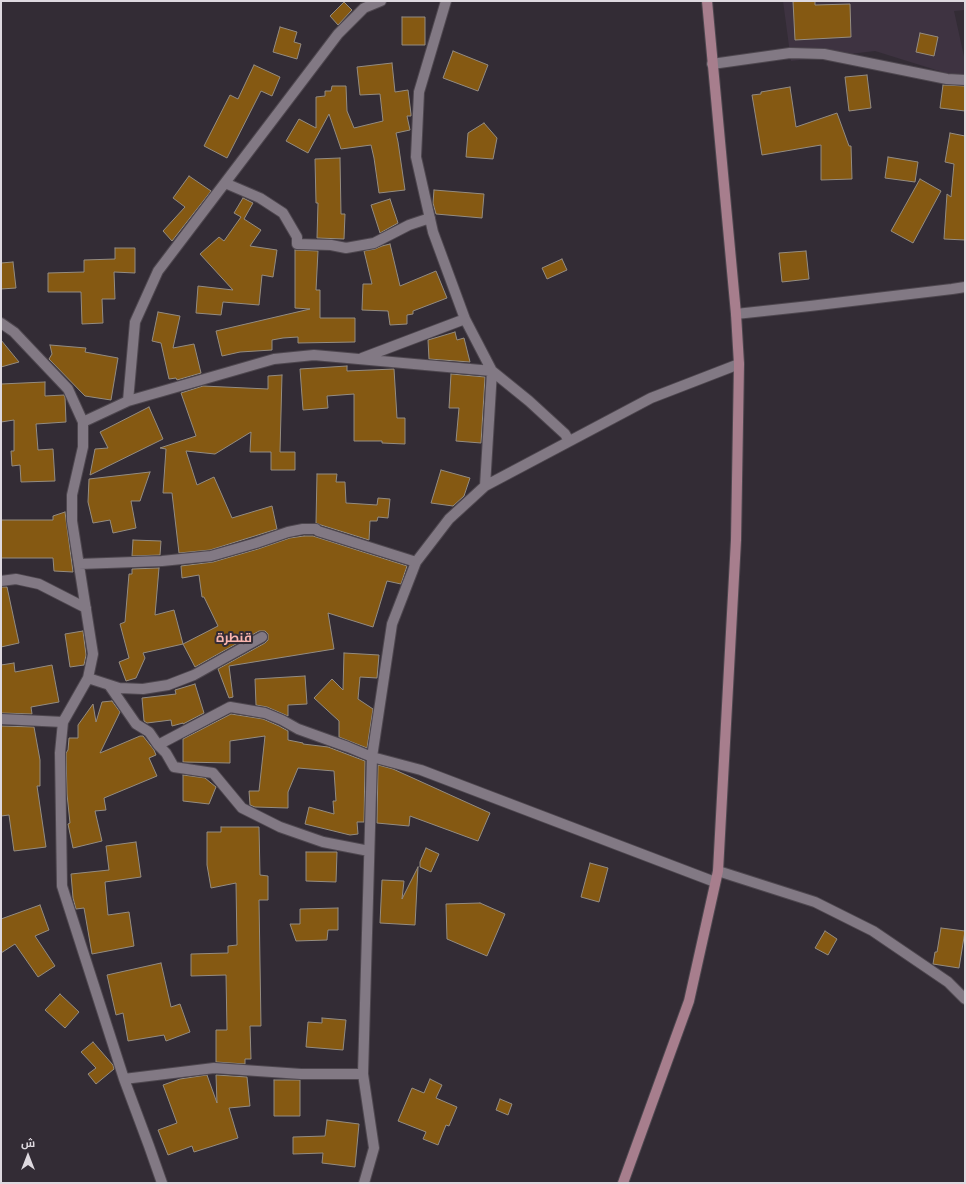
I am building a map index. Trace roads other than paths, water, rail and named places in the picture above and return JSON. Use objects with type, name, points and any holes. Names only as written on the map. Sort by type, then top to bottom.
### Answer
[{"type":"main road","points":[[624,1183],[689,1001],[718,871],[736,540],[739,364],[736,314],[707,1]]},
{"type":"street","points":[[128,401],[135,322],[158,271],[338,34],[364,8],[381,1]]},
{"type":"street","points":[[446,1],[419,92],[416,157],[433,232],[465,319],[492,371],[529,401],[565,434],[570,441]]},
{"type":"street","points":[[712,64],[790,53],[824,54],[948,79],[965,80]]},
{"type":"street","points":[[225,183],[260,198],[283,213],[297,237],[297,244],[331,245],[346,248],[374,244],[409,225],[430,218]]},
{"type":"street","points":[[736,314],[965,287]]},
{"type":"street","points":[[358,359],[465,319]]},
{"type":"street","points":[[1,323],[14,332],[68,389],[83,422],[83,447],[72,495],[72,520],[93,654],[88,678],[63,722],[60,753],[62,886],[124,1079],[162,1183]]},
{"type":"street","points":[[83,422],[128,401],[274,359],[314,355],[492,371]]},
{"type":"street","points":[[364,1183],[374,1148],[363,1074],[372,756],[392,624],[416,562],[448,519],[485,486],[651,398],[739,364]]},
{"type":"street","points":[[485,486],[492,371]]},
{"type":"street","points":[[79,564],[162,561],[211,556],[288,532],[303,529],[316,529],[318,531],[416,562]]},
{"type":"street","points":[[1,581],[16,579],[39,584],[86,608]]},
{"type":"street","points":[[88,678],[119,688],[143,689],[168,685],[194,675],[262,637]]},
{"type":"street","points":[[109,685],[136,724],[149,732],[166,753],[174,767],[213,772],[242,808],[280,827],[323,842],[369,851]]},
{"type":"street","points":[[158,744],[230,707],[265,713],[298,728],[372,756],[421,770],[715,882]]},
{"type":"street","points":[[1,719],[63,722]]},
{"type":"street","points":[[718,871],[815,902],[873,931],[948,982],[965,999]]},
{"type":"street","points":[[124,1079],[214,1068],[301,1074],[363,1074]]},
{"type":"district","name":"قنطرة","points":[[234,639]]}]
